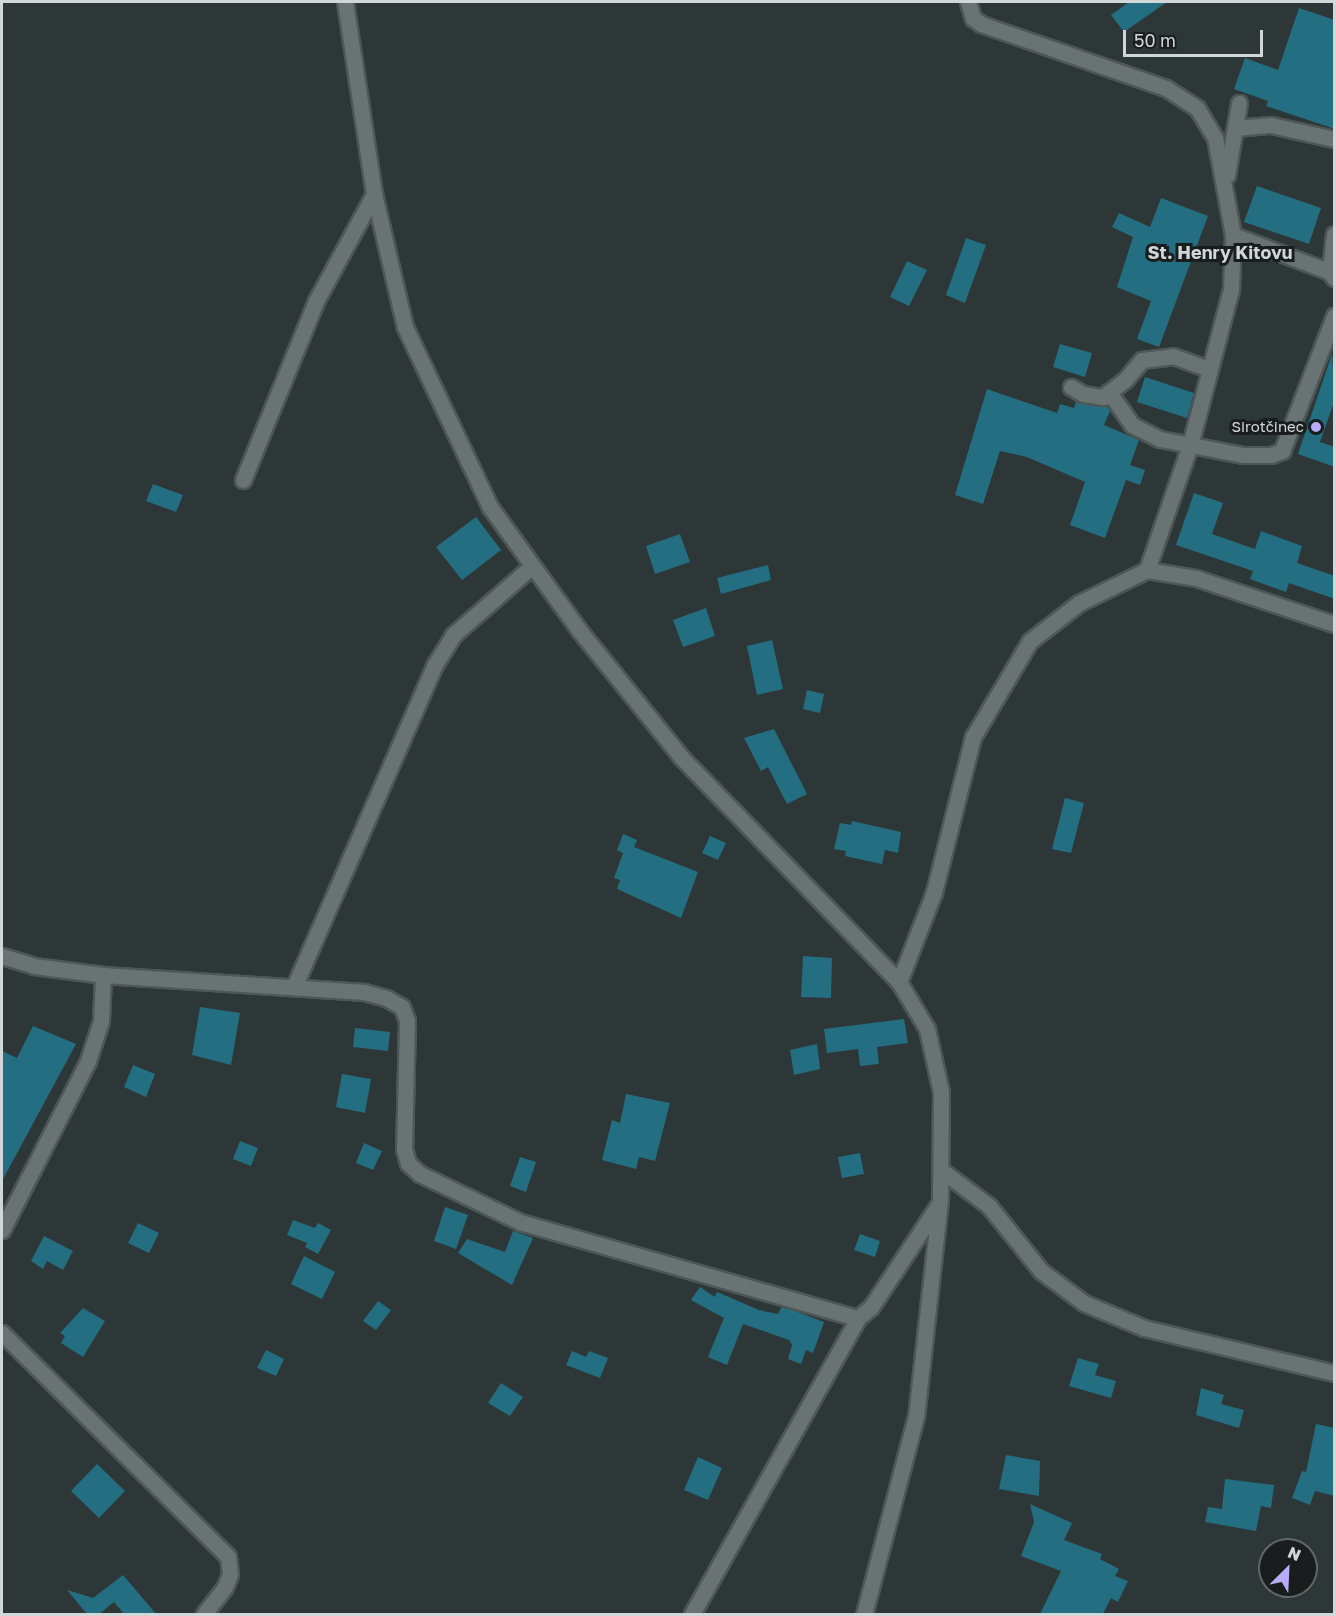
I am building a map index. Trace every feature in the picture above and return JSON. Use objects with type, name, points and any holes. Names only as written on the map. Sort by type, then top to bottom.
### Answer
[{"type":"street","points":[[345,2],[374,194],[405,327],[490,507],[532,566],[682,758],[899,982],[927,1029],[940,1092],[942,1170],[940,1200],[915,1416],[864,1614]]},
{"type":"street","points":[[968,2],[973,18],[981,24],[1117,68],[1166,88],[1197,108],[1215,138],[1226,181],[1233,235],[1232,289],[1209,369],[1191,445],[1147,570]]},
{"type":"street","points":[[1226,181],[1239,103]]},
{"type":"street","points":[[1235,128],[1271,125],[1335,138]]},
{"type":"street","points":[[243,480],[316,301],[374,194]]},
{"type":"street","points":[[1233,235],[1332,275],[1335,234]]},
{"type":"street","points":[[1109,392],[1132,425],[1160,439],[1243,455],[1271,455],[1282,451],[1335,316]]},
{"type":"street","points":[[1071,387],[1083,394],[1103,397],[1142,360],[1173,356],[1209,369]]},
{"type":"street","points":[[294,987],[434,666],[453,635],[532,566]]},
{"type":"street","points":[[899,982],[934,892],[974,737],[1030,641],[1080,603],[1147,570],[1196,578],[1335,624]]},
{"type":"street","points":[[2,956],[34,966],[103,975],[364,992],[402,1007],[407,1021],[404,1149],[408,1163],[420,1174],[520,1222],[858,1318]]},
{"type":"street","points":[[2,1230],[88,1061],[101,1021],[103,975]]},
{"type":"street","points":[[942,1170],[989,1206],[1041,1270],[1084,1303],[1144,1328],[1335,1373]]},
{"type":"street","points":[[692,1614],[858,1318],[886,1286],[940,1200]]},
{"type":"street","points":[[2,1333],[228,1557],[230,1574],[225,1587],[204,1614]]},
{"type":"building","points":[[1129,2],[1167,2],[1124,32],[1111,15]]},
{"type":"building","points":[[1299,8],[1335,20],[1335,129],[1266,106],[1268,101],[1234,89],[1245,58],[1278,70]]},
{"type":"building","points":[[1257,186],[1321,208],[1309,244],[1244,222]]},
{"type":"building","points":[[1161,198],[1208,216],[1159,347],[1137,339],[1151,301],[1117,287],[1133,237],[1112,227],[1119,213],[1150,227]]},
{"type":"building","points":[[966,238],[986,245],[965,303],[946,295]]},
{"type":"building","points":[[907,261],[927,270],[909,306],[890,297]]},
{"type":"building","points":[[1060,344],[1092,353],[1085,377],[1053,367]]},
{"type":"building","name":"Sirotčinec","points":[[1332,354],[1335,399],[1320,442],[1335,447],[1335,467],[1298,454]]},
{"type":"building","points":[[1145,377],[1194,393],[1187,418],[1137,402]]},
{"type":"building","points":[[987,389],[1057,413],[1060,404],[1074,408],[1076,401],[1107,406],[1110,411],[1104,425],[1139,440],[1130,465],[1145,470],[1140,485],[1126,480],[1105,538],[1070,525],[1085,482],[1027,457],[1000,451],[983,504],[955,495]]},
{"type":"building","points":[[153,484],[183,495],[176,512],[146,501]]},
{"type":"building","points":[[1194,493],[1223,503],[1212,534],[1255,549],[1261,531],[1302,546],[1297,563],[1335,576],[1335,599],[1289,583],[1286,592],[1250,579],[1253,571],[1176,545]]},
{"type":"building","points":[[476,517],[501,550],[462,580],[436,547]]},
{"type":"building","points":[[680,534],[690,562],[655,574],[646,546]]},
{"type":"building","points":[[768,565],[771,580],[721,594],[717,578]]},
{"type":"building","points":[[706,608],[715,636],[683,647],[673,620]]},
{"type":"building","points":[[772,640],[783,689],[757,695],[747,646]]},
{"type":"building","points":[[807,690],[824,694],[820,713],[803,709]]},
{"type":"building","points":[[774,729],[807,794],[787,804],[768,767],[761,771],[744,738]]},
{"type":"building","points":[[1065,798],[1084,803],[1071,853],[1052,849]]},
{"type":"building","points":[[852,821],[901,832],[898,853],[885,850],[882,864],[845,856],[846,851],[834,849],[840,823],[851,825]]},
{"type":"building","points":[[623,834],[637,840],[634,847],[698,872],[681,918],[617,889],[620,880],[614,878],[623,853],[617,850]]},
{"type":"building","points":[[710,836],[726,843],[718,860],[702,853]]},
{"type":"building","points":[[803,956],[832,958],[831,998],[801,997]]},
{"type":"building","points":[[200,1007],[240,1013],[231,1065],[192,1055]]},
{"type":"building","points":[[904,1019],[908,1043],[877,1047],[879,1064],[860,1066],[858,1049],[827,1053],[824,1029]]},
{"type":"building","points":[[33,1026],[76,1044],[2,1181],[2,1051],[17,1058]]},
{"type":"building","points":[[355,1028],[390,1032],[388,1051],[353,1047]]},
{"type":"building","points":[[817,1044],[820,1069],[794,1075],[790,1050]]},
{"type":"building","points":[[133,1065],[155,1074],[146,1097],[124,1087]]},
{"type":"building","points":[[342,1074],[371,1079],[365,1113],[336,1107]]},
{"type":"building","points":[[626,1094],[670,1103],[655,1161],[639,1157],[636,1169],[602,1160],[612,1120],[620,1123]]},
{"type":"building","points":[[240,1141],[258,1148],[251,1166],[233,1159]]},
{"type":"building","points":[[364,1143],[382,1151],[373,1170],[356,1163]]},
{"type":"building","points":[[860,1153],[864,1174],[842,1178],[838,1157]]},
{"type":"building","points":[[520,1157],[536,1162],[526,1192],[510,1186]]},
{"type":"building","points":[[445,1207],[468,1215],[456,1249],[434,1241]]},
{"type":"building","points":[[293,1220],[315,1228],[318,1223],[331,1230],[318,1254],[305,1247],[307,1243],[287,1235]]},
{"type":"building","points":[[138,1223],[159,1233],[149,1253],[128,1243]]},
{"type":"building","points":[[513,1231],[533,1238],[512,1285],[458,1253],[467,1239],[505,1252]]},
{"type":"building","points":[[860,1234],[880,1241],[875,1257],[854,1250]]},
{"type":"building","points":[[44,1236],[73,1251],[63,1270],[47,1261],[43,1269],[31,1261]]},
{"type":"building","points":[[304,1256],[335,1272],[322,1299],[291,1284]]},
{"type":"building","points":[[700,1287],[715,1297],[717,1292],[759,1310],[778,1314],[782,1306],[824,1322],[813,1353],[806,1350],[801,1364],[788,1359],[792,1345],[789,1340],[743,1324],[727,1365],[708,1357],[724,1318],[691,1300]]},
{"type":"building","points":[[378,1301],[391,1310],[376,1330],[363,1321]]},
{"type":"building","points":[[83,1308],[105,1321],[83,1357],[61,1343],[65,1336],[60,1333]]},
{"type":"building","points":[[266,1350],[284,1359],[276,1376],[257,1368]]},
{"type":"building","points":[[572,1351],[586,1357],[589,1351],[608,1358],[600,1378],[566,1365]]},
{"type":"building","points":[[1078,1358],[1099,1364],[1095,1375],[1116,1381],[1111,1398],[1069,1386]]},
{"type":"building","points":[[501,1383],[523,1397],[510,1416],[488,1403]]},
{"type":"building","points":[[1201,1388],[1224,1395],[1221,1404],[1244,1410],[1239,1428],[1196,1415]]},
{"type":"building","points":[[1316,1424],[1335,1428],[1335,1496],[1315,1491],[1310,1505],[1292,1498],[1302,1471],[1306,1472]]},
{"type":"building","points":[[1006,1455],[1040,1461],[1039,1496],[999,1489]]},
{"type":"building","points":[[698,1457],[722,1468],[708,1500],[684,1490]]},
{"type":"building","points":[[97,1464],[125,1491],[99,1518],[71,1491]]},
{"type":"building","points":[[1225,1479],[1274,1485],[1271,1508],[1261,1506],[1256,1531],[1205,1522],[1208,1507],[1222,1509]]},
{"type":"building","points":[[1030,1504],[1072,1523],[1064,1540],[1102,1554],[1100,1559],[1119,1569],[1115,1576],[1128,1581],[1118,1602],[1111,1598],[1103,1614],[1040,1614],[1061,1571],[1021,1556],[1034,1522]]},
{"type":"building","points":[[123,1575],[156,1614],[124,1614],[114,1602],[99,1614],[87,1614],[67,1590],[93,1598]]},
{"type":"place","name":"Sirotčinec","points":[[1316,427]]},
{"type":"district","name":"St. Henry Kitovu","points":[[1220,252]]}]
